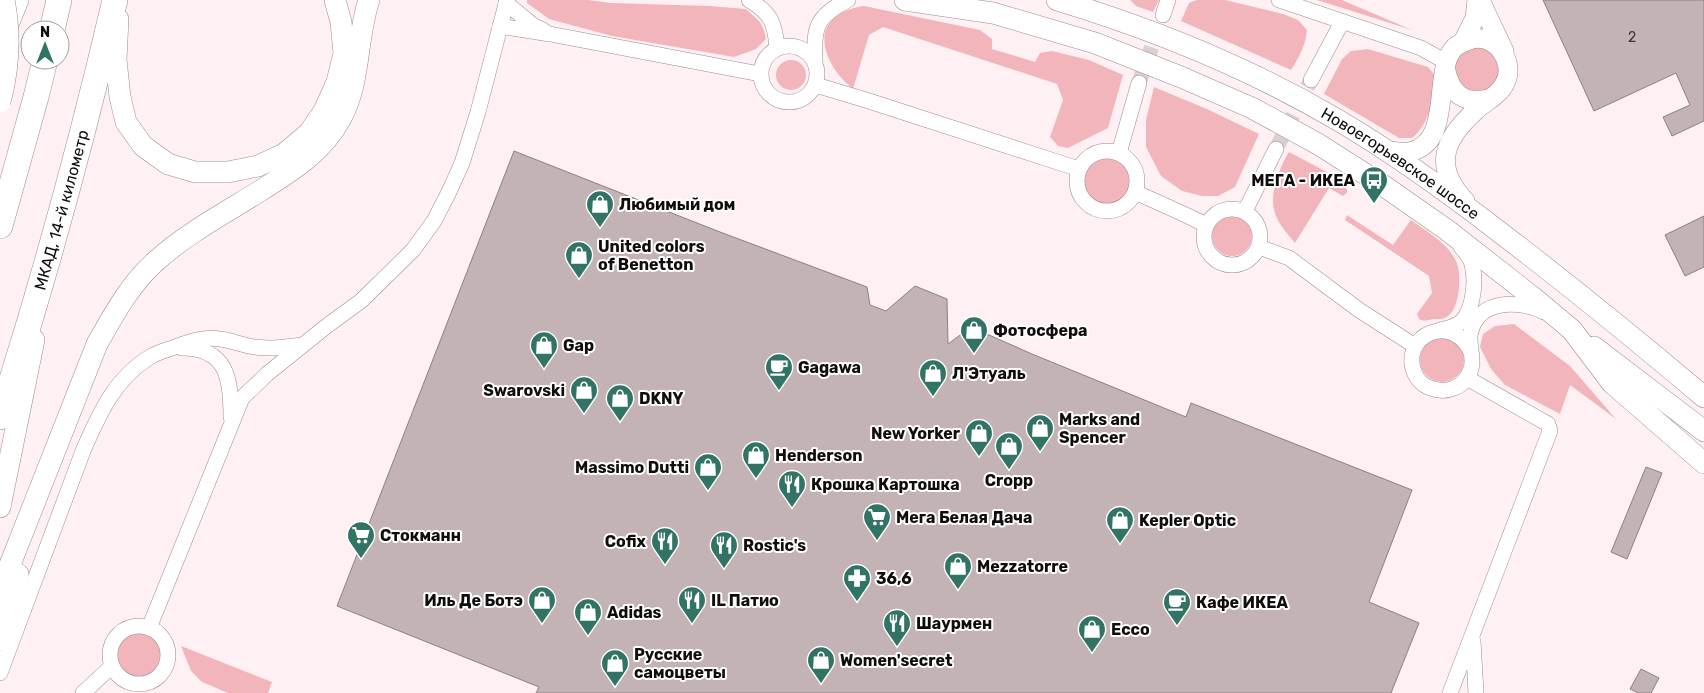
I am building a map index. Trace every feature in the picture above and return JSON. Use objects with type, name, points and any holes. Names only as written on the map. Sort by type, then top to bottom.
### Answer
[{"type":"highway","points":[[54,20],[59,0]]},
{"type":"highway","name":"МКАД, 14-й километр","points":[[0,417],[23,347],[90,111],[116,0]]},
{"type":"highway","points":[[0,226],[43,70]]},
{"type":"main road","points":[[0,102],[9,62],[8,17],[4,0]]},
{"type":"main road","points":[[0,42],[18,0]]},
{"type":"main road","points":[[120,0],[116,60],[120,97],[126,122],[143,146],[168,164],[195,172],[228,172],[258,166],[284,154],[309,133],[324,111],[337,82],[344,53],[341,22],[335,0]]},
{"type":"main road","points":[[0,590],[97,344],[117,308],[136,281],[156,261],[183,240],[300,166],[323,145],[342,117],[354,85],[364,16],[370,0]]},
{"type":"main road","name":"Новоегорьевское шоссе","points":[[905,0],[1002,16],[1095,43],[1252,108],[1318,144],[1384,186],[1447,230],[1567,326],[1704,431]]},
{"type":"main road","name":"Новоегорьевское шоссе","points":[[1057,0],[1073,3],[1191,47],[1262,80],[1335,118],[1387,150],[1479,216],[1583,296],[1704,396]]},
{"type":"main road","points":[[0,506],[61,213]]},
{"type":"main road","points":[[1583,296],[1704,381]]},
{"type":"main road","points":[[1567,326],[1612,383],[1704,463]]},
{"type":"main road","points":[[0,640],[10,599],[55,452]]},
{"type":"street","points":[[749,0],[768,15],[772,21],[776,30],[777,48]]},
{"type":"street","points":[[815,62],[808,53],[799,47],[777,48],[768,54],[762,64],[760,74],[763,86],[770,96],[781,102],[791,103],[802,100],[810,94],[816,85],[818,74],[815,62],[817,26],[825,15],[848,0]]},
{"type":"street","points":[[1163,15],[1168,0]]},
{"type":"street","points":[[1279,0],[1421,48],[1446,66],[1448,82],[1455,92],[1465,99],[1477,102],[1489,99]]},
{"type":"street","points":[[1463,42],[1475,18],[1478,0]]},
{"type":"street","points":[[1478,0],[1506,57],[1509,70],[1506,82],[1499,92],[1474,111],[1451,138],[1446,152],[1445,166],[1454,190],[1479,216]]},
{"type":"street","points":[[150,628],[242,398],[267,374],[361,301],[413,250],[434,221],[462,163],[478,112],[506,2],[534,26],[550,34]]},
{"type":"street","points":[[1311,80],[1342,22]]},
{"type":"street","points":[[500,26],[760,74]]},
{"type":"street","points":[[1387,150],[1410,152],[1420,148],[1429,140],[1440,113],[1446,66],[1455,47],[1475,38],[1488,40],[1499,47],[1506,57]]},
{"type":"street","points":[[1118,153],[1139,83]]},
{"type":"street","points":[[816,85],[869,100],[1079,169]]},
{"type":"street","points":[[1245,211],[1276,149]]},
{"type":"street","points":[[1107,150],[1118,153],[1128,159],[1135,169],[1137,181],[1135,192],[1128,202],[1118,209],[1106,211],[1094,208],[1085,201],[1079,192],[1077,180],[1079,169],[1086,159],[1096,153],[1107,150]]},
{"type":"street","points":[[1135,192],[1206,226]]},
{"type":"street","points":[[1234,208],[1245,211],[1254,218],[1259,227],[1261,237],[1259,248],[1245,262],[1235,265],[1225,264],[1216,260],[1204,245],[1203,235],[1206,226],[1212,216],[1222,210],[1234,208]]},
{"type":"street","points":[[1447,230],[1471,262],[1474,287],[1469,308],[1461,322],[1456,326],[1430,333],[1421,338],[1415,346],[1412,368],[1417,378],[1425,386],[1444,391],[1453,389],[1467,378],[1472,367],[1469,339],[1474,323],[1486,310],[1499,305],[1525,305],[1540,310],[1567,326]]},
{"type":"street","points":[[1259,248],[1289,258],[1330,290],[1415,346]]},
{"type":"street","points":[[1440,331],[1450,332],[1460,337],[1468,345],[1472,355]]},
{"type":"street","points":[[0,673],[83,451],[99,415],[112,392],[130,372],[150,356],[188,342],[206,338],[220,338],[264,348],[304,345]]},
{"type":"street","points":[[170,348],[190,348],[205,351],[216,358],[223,367],[231,393],[231,425]]},
{"type":"street","points":[[1450,693],[1473,637],[1550,431],[1548,424],[1467,378]]},
{"type":"street","points":[[138,626],[150,628],[157,632],[167,647],[168,656],[162,672],[145,683],[125,680],[117,674],[112,666],[110,654],[112,644],[118,634],[128,628],[138,626]]},
{"type":"street","points":[[1473,637],[1476,693]]},
{"type":"street","points":[[83,693],[112,666]]},
{"type":"shaded area","points":[[527,0],[588,0],[611,3],[746,9],[760,22],[766,39],[756,49],[734,57],[612,36],[549,19],[527,3]]},
{"type":"shaded area","points":[[1130,0],[1159,0],[1153,12],[1136,6]]},
{"type":"shaded area","points":[[1197,0],[1225,0],[1283,14],[1298,20],[1307,30],[1302,51],[1291,70],[1181,21],[1189,3]]},
{"type":"shaded area","points":[[1317,0],[1342,0],[1412,30]]},
{"type":"shaded area","points":[[864,6],[980,30],[992,39],[992,49],[1035,62],[1040,53],[1052,51],[1089,60],[1123,75],[1108,128],[1068,148],[1058,146],[1050,137],[1063,100],[1057,84],[883,27],[869,35],[853,89],[841,78],[832,65],[824,40],[827,28],[833,18],[846,11]]},
{"type":"shaded area","points":[[1480,46],[1496,55],[1502,71],[1488,93],[1462,90],[1453,66],[1463,51]]},
{"type":"shaded area","points":[[1368,49],[1428,67],[1435,75],[1430,110],[1423,125],[1412,138],[1399,138],[1324,94],[1342,59],[1351,51]]},
{"type":"shaded area","points":[[791,60],[801,65],[806,75],[801,85],[791,90],[781,85],[776,75],[781,65]]},
{"type":"shaded area","points":[[1154,87],[1207,109],[1259,134],[1235,187],[1218,196],[1202,196],[1182,191],[1161,176],[1146,147],[1146,120]]},
{"type":"shaded area","points":[[1289,152],[1327,172],[1347,189],[1347,193],[1343,196],[1329,188],[1295,243],[1277,218],[1273,203],[1277,180]]},
{"type":"shaded area","points":[[1107,158],[1120,162],[1126,168],[1130,181],[1126,194],[1120,200],[1107,204],[1094,200],[1088,194],[1084,181],[1088,168],[1094,162]]},
{"type":"shaded area","points":[[1347,215],[1393,245],[1411,220],[1442,243],[1452,254],[1458,266],[1459,290],[1452,312],[1443,319],[1425,321],[1419,319],[1417,314],[1432,293],[1429,276],[1345,220]]},
{"type":"shaded area","points":[[1236,216],[1243,219],[1249,225],[1252,236],[1251,244],[1243,253],[1236,256],[1228,256],[1221,253],[1213,244],[1212,232],[1215,225],[1224,217]]},
{"type":"shaded area","points":[[1514,324],[1570,366],[1616,419],[1570,385],[1560,414],[1505,385],[1491,369],[1480,347],[1483,334],[1495,326]]},
{"type":"shaded area","points":[[1442,338],[1454,342],[1460,348],[1464,360],[1460,372],[1454,378],[1442,382],[1430,378],[1424,372],[1420,360],[1424,348],[1430,342]]},
{"type":"shaded area","points":[[139,632],[152,636],[158,642],[162,655],[158,668],[152,674],[139,678],[126,674],[120,668],[116,655],[120,642],[126,636]]},
{"type":"shaded area","points":[[181,646],[272,682],[268,693],[228,693],[202,682],[191,671]]},
{"type":"building","points":[[1543,0],[1704,0],[1704,121],[1672,136],[1663,117],[1690,105],[1676,73],[1594,111]]},
{"type":"building","points":[[514,151],[720,232],[867,287],[870,305],[886,311],[915,286],[947,299],[948,344],[971,327],[1186,417],[1191,403],[1412,490],[1369,602],[1419,623],[1391,693],[536,693],[539,687],[337,606]]},
{"type":"building","points":[[1704,216],[1704,267],[1685,276],[1665,235]]},
{"type":"building","points":[[1646,467],[1662,473],[1627,559],[1611,552]]},
{"type":"building","points":[[1641,669],[1659,678],[1651,693],[1638,693],[1630,689]]},
{"type":"tunnel","points":[[1139,83],[1163,15]]},
{"type":"tunnel","points":[[1276,149],[1311,80]]},
{"type":"place","name":"МЕГА - ИКЕА","points":[[1374,204]]},
{"type":"place","name":"Любимый дом","points":[[600,228]]},
{"type":"place","name":"United colors of Benetton","points":[[579,279]]},
{"type":"place","name":"Фотосфера","points":[[974,354]]},
{"type":"place","name":"Gap","points":[[544,369]]},
{"type":"place","name":"Gagawa","points":[[779,391]]},
{"type":"place","name":"Л'Этуаль","points":[[933,397]]},
{"type":"place","name":"Swarovski","points":[[584,414]]},
{"type":"place","name":"DKNY","points":[[620,422]]},
{"type":"place","name":"Marks and Spencer","points":[[1040,452]]},
{"type":"place","name":"New Yorker","points":[[979,457]]},
{"type":"place","name":"Cropp","points":[[1009,470]]},
{"type":"place","name":"Henderson","points":[[756,479]]},
{"type":"place","name":"Massimo Dutti","points":[[708,491]]},
{"type":"place","name":"Крошка Картошка","points":[[792,508]]},
{"type":"place","name":"Мега Белая Дача","points":[[877,541]]},
{"type":"place","name":"Kepler Optic","points":[[1120,544]]},
{"type":"place","name":"Стокманн","points":[[361,559]]},
{"type":"place","name":"Cofix","points":[[665,565]]},
{"type":"place","name":"Rostic's","points":[[724,569]]},
{"type":"place","name":"Mezzatorre","points":[[958,590]]},
{"type":"place","name":"36,6","points":[[857,602]]},
{"type":"place","name":"Иль Де Ботэ","points":[[542,624]]},
{"type":"place","name":"IL Патио","points":[[692,624]]},
{"type":"place","name":"Кафе ИКЕА","points":[[1177,626]]},
{"type":"place","name":"Adidas","points":[[588,636]]},
{"type":"place","name":"Шаурмен","points":[[897,647]]},
{"type":"place","name":"Ecco","points":[[1092,653]]},
{"type":"place","name":"Women'secret","points":[[821,684]]},
{"type":"place","name":"Русские самоцветы","points":[[615,687]]}]
